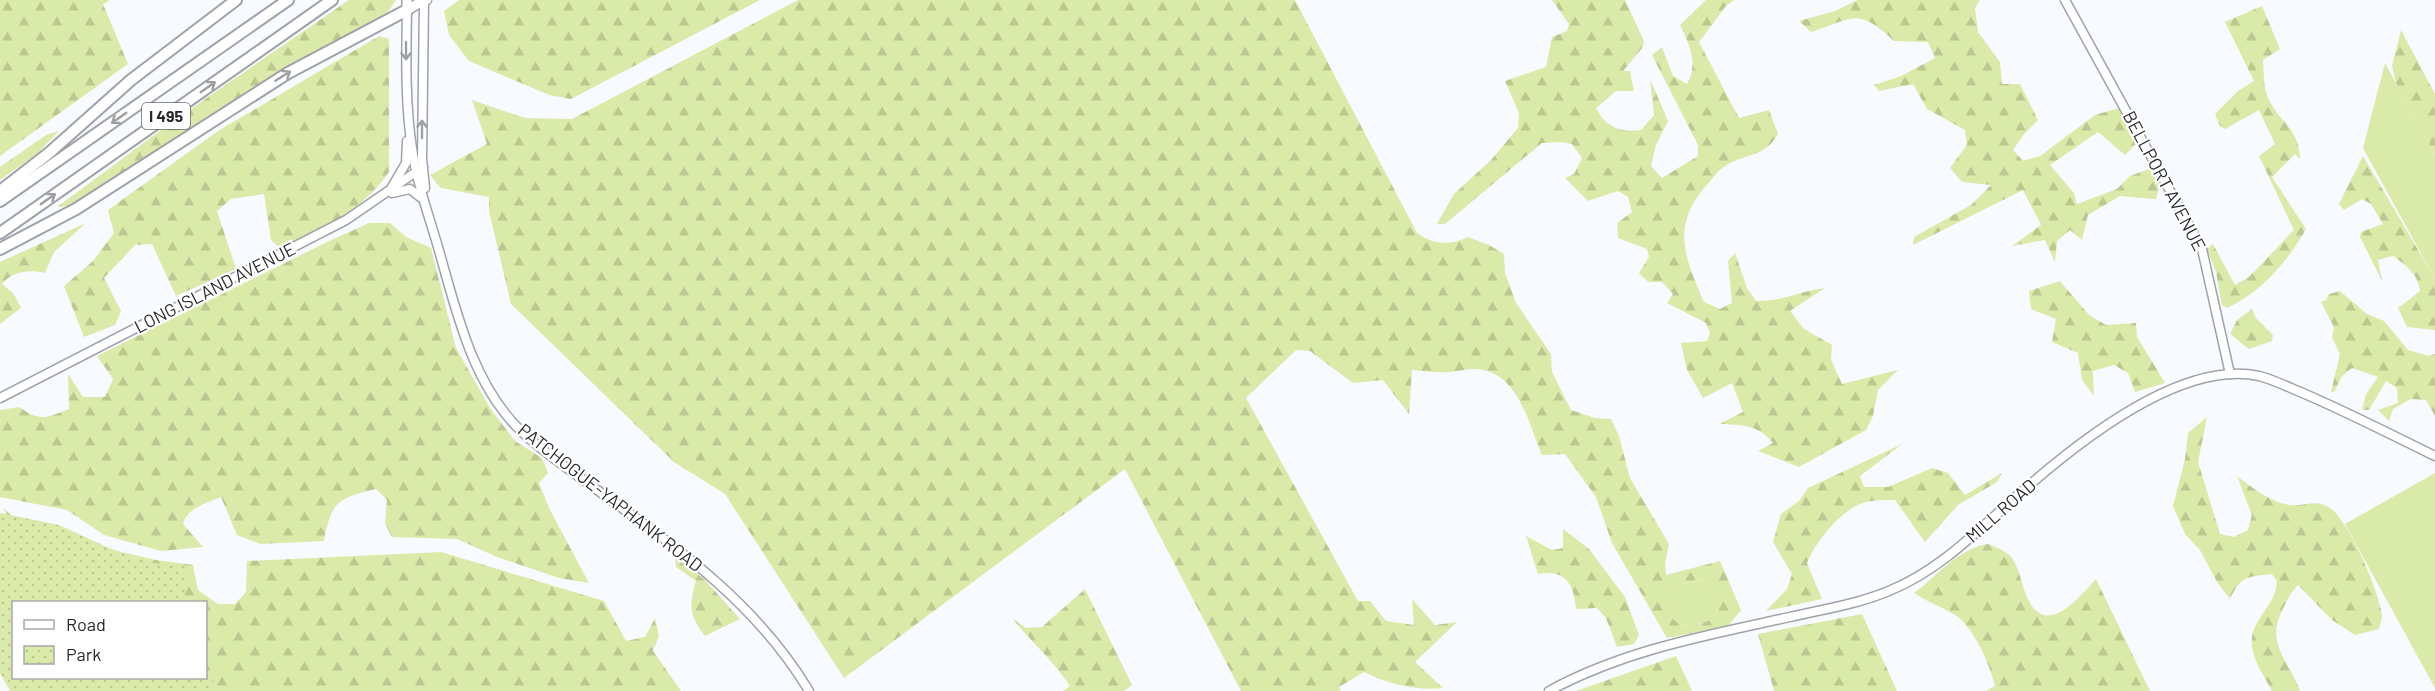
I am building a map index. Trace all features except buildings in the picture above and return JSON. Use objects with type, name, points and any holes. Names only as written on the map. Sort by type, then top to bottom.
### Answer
[{"type":"highway","points":[[0,191],[49,153],[140,73],[236,0]]},
{"type":"highway","name":"I 495","points":[[0,201],[288,0]]},
{"type":"highway","name":"I 495","points":[[0,233],[332,0]]},
{"type":"highway","points":[[0,249],[76,209],[288,73],[407,5]]},
{"type":"main road","points":[[407,5],[425,0]]},
{"type":"main road","name":"PATCHOGUE-YAPHANK ROAD","points":[[425,0],[419,169],[422,199],[470,348],[489,387],[510,419],[545,451],[674,545],[717,581],[765,632],[809,691]]},
{"type":"main road","name":"BELLPORT AVENUE","points":[[2065,0],[2202,249],[2230,374]]},
{"type":"main road","name":"PATCHOGUE-YAPHANK ROAD","points":[[407,5],[406,92],[427,212]]},
{"type":"main road","points":[[386,195],[406,163],[406,92]]},
{"type":"main road","name":"LONG ISLAND AVENUE","points":[[0,398],[333,228],[386,195],[419,169]]},
{"type":"main road","points":[[386,195],[406,189],[416,192],[422,199]]},
{"type":"main road","name":"MILL ROAD","points":[[1549,691],[1598,668],[1653,648],[1852,603],[1897,588],[1939,562],[2027,487],[2133,408],[2181,385],[2230,374],[2267,378],[2341,409],[2435,456]]},
{"type":"green space","points":[[0,0],[110,0],[103,4],[128,64],[0,156]]},
{"type":"green space","points":[[349,0],[396,0],[388,12],[265,83],[74,205],[57,207],[176,119]]},
{"type":"green space","points":[[459,0],[760,0],[571,99],[549,95],[469,61],[449,35],[444,11]]},
{"type":"green space","points":[[798,0],[1295,0],[1417,233],[1442,243],[1455,242],[1468,237],[1504,254],[1505,273],[1516,303],[1551,354],[1552,372],[1571,410],[1595,418],[1611,419],[1619,436],[1630,478],[1669,544],[1665,564],[1666,575],[1720,561],[1741,610],[1728,626],[1667,638],[1612,543],[1596,497],[1565,454],[1542,455],[1519,400],[1511,387],[1500,378],[1488,371],[1472,369],[1452,372],[1412,370],[1409,414],[1383,380],[1353,383],[1310,351],[1296,350],[1246,398],[1358,601],[1370,601],[1386,621],[1414,625],[1412,599],[1435,625],[1457,622],[1415,662],[1443,688],[1403,686],[1364,672],[1339,687],[1341,691],[1241,691],[1125,469],[844,678],[725,494],[674,462],[511,304],[489,211],[489,197],[441,188],[430,175],[487,144],[472,100],[525,118],[572,119]],"holes":[[[1706,578],[1718,609],[1716,618],[1688,628],[1668,613],[1666,608],[1668,588]]]},
{"type":"green space","points":[[1552,0],[1625,0],[1644,41],[1643,47],[1623,71],[1630,71],[1634,91],[1616,91],[1596,108],[1604,120],[1614,127],[1641,130],[1654,115],[1650,79],[1668,121],[1656,145],[1651,166],[1662,178],[1698,156],[1698,145],[1652,55],[1662,47],[1673,76],[1687,84],[1691,76],[1692,61],[1689,46],[1680,25],[1706,0],[1734,0],[1726,6],[1699,42],[1739,118],[1769,110],[1778,134],[1767,147],[1721,169],[1705,187],[1694,202],[1688,216],[1685,230],[1687,258],[1704,302],[1720,309],[1732,303],[1728,261],[1735,253],[1747,288],[1756,301],[1774,300],[1825,288],[1790,311],[1804,329],[1832,345],[1831,360],[1842,384],[1898,370],[1878,390],[1873,416],[1866,430],[1799,467],[1758,451],[1773,443],[1761,432],[1742,425],[1719,424],[1743,412],[1732,383],[1703,398],[1687,370],[1681,343],[1707,341],[1710,333],[1706,323],[1667,303],[1673,294],[1662,282],[1648,282],[1639,273],[1649,257],[1647,249],[1618,238],[1617,223],[1632,212],[1628,197],[1618,191],[1588,201],[1565,178],[1574,174],[1582,158],[1572,144],[1542,143],[1445,224],[1437,224],[1454,194],[1491,160],[1518,128],[1519,113],[1505,81],[1546,67],[1552,37],[1567,31],[1569,24]]},
{"type":"green space","points":[[1857,0],[1980,0],[1975,8],[1978,32],[2000,62],[2002,84],[2020,84],[2038,120],[2013,150],[2023,161],[2040,156],[2095,115],[2119,108],[2138,142],[2125,155],[2098,132],[2050,165],[2074,193],[2077,204],[2117,189],[2130,176],[2149,169],[2160,183],[2156,199],[2120,196],[2088,215],[2082,240],[2070,230],[2057,241],[2055,262],[2045,240],[2012,246],[2041,225],[2023,190],[1913,245],[1914,237],[1971,205],[1991,185],[1962,182],[1950,168],[1967,145],[1965,130],[1927,109],[1913,84],[1879,91],[1874,85],[1901,76],[1935,58],[1928,42],[1894,41],[1872,23],[1855,18],[1811,32],[1799,21],[1835,11]]},
{"type":"green space","points":[[2262,6],[2280,49],[2263,60],[2265,89],[2273,107],[2293,133],[2300,159],[2295,154],[2272,177],[2306,229],[2291,253],[2263,284],[2227,308],[2222,305],[2216,272],[2207,249],[2213,244],[2235,285],[2249,277],[2294,230],[2259,156],[2275,144],[2259,110],[2225,129],[2220,126],[2215,114],[2238,91],[2254,81],[2225,22]]},
{"type":"green space","points":[[2401,30],[2435,94],[2435,155],[2396,83],[2392,66]]},
{"type":"green space","points":[[379,36],[389,39],[389,172],[367,198],[325,226],[281,249],[271,240],[264,194],[231,199],[217,211],[236,269],[176,296],[152,244],[135,245],[104,278],[121,311],[115,325],[84,337],[64,286],[93,261],[114,233],[108,210],[218,131]]},
{"type":"green space","points":[[2385,63],[2435,155],[2435,279],[2363,148]]},
{"type":"green space","points":[[59,131],[38,153],[0,180],[0,167],[46,135]]},
{"type":"green space","points":[[2363,156],[2435,279],[2435,330],[2407,327],[2398,308],[2420,291],[2419,285],[2407,267],[2393,256],[2378,260],[2382,281],[2360,237],[2361,232],[2383,224],[2371,204],[2362,199],[2344,210],[2339,204]]},
{"type":"green space","points":[[86,223],[54,252],[45,273],[22,272],[11,276],[2,284],[13,293],[21,308],[0,324],[0,262]]},
{"type":"green space","points":[[369,223],[390,223],[406,237],[431,248],[456,348],[490,408],[515,441],[542,458],[548,473],[539,483],[549,508],[589,583],[559,578],[497,557],[457,539],[392,537],[385,524],[387,500],[376,489],[353,495],[338,504],[330,518],[324,541],[261,544],[237,535],[221,497],[193,510],[185,518],[183,524],[203,547],[161,551],[104,535],[67,510],[0,497],[0,410],[19,407],[38,417],[44,417],[69,409],[68,374],[83,397],[105,397],[113,379],[97,356]]},
{"type":"green space","points":[[2060,281],[2089,315],[2106,325],[2136,323],[2137,337],[2165,383],[2135,392],[2128,373],[2114,365],[2093,371],[2094,396],[2082,380],[2078,353],[2052,342],[2056,319],[2031,309],[2029,291]]},
{"type":"green space","points":[[2340,291],[2367,314],[2384,321],[2408,350],[2429,356],[2435,354],[2435,416],[2426,400],[2411,399],[2393,409],[2389,421],[2378,410],[2398,403],[2397,388],[2386,381],[2369,410],[2362,410],[2366,394],[2378,377],[2352,368],[2342,376],[2334,392],[2331,392],[2340,354],[2332,338],[2334,327],[2321,302],[2326,300],[2329,294]]},
{"type":"green space","points":[[2252,309],[2256,318],[2273,335],[2272,341],[2249,349],[2230,334],[2237,320]]},
{"type":"green space","points":[[2207,417],[2198,462],[2220,534],[2234,537],[2248,530],[2252,515],[2237,476],[2262,494],[2283,504],[2325,505],[2338,515],[2346,527],[2376,591],[2382,616],[2379,629],[2355,635],[2332,620],[2298,585],[2293,591],[2281,613],[2276,635],[2281,653],[2300,691],[2272,691],[2253,651],[2254,630],[2273,597],[2277,581],[2272,574],[2246,579],[2238,585],[2230,599],[2217,582],[2200,550],[2185,534],[2173,506],[2185,459],[2188,433]]},
{"type":"green space","points":[[1902,444],[1860,476],[1864,487],[1888,487],[1932,468],[1948,473],[1965,495],[2002,473],[1997,482],[1958,505],[1925,542],[1895,500],[1869,501],[1857,505],[1839,518],[1823,536],[1807,563],[1822,599],[1766,611],[1787,589],[1792,574],[1773,542],[1781,514],[1799,501],[1808,488]]},
{"type":"green space","points":[[2435,473],[2435,688],[2345,524]]},
{"type":"green space","points":[[2,507],[14,517],[100,547],[156,560],[193,565],[198,590],[218,604],[235,604],[246,592],[247,561],[441,552],[604,601],[626,641],[645,637],[655,618],[659,636],[653,651],[681,691],[53,691],[207,679],[207,601],[19,601],[11,520]]},
{"type":"green space","points":[[0,513],[59,525],[109,548],[152,563],[187,566],[184,601],[12,601],[12,679],[207,679],[207,670],[218,691],[10,691],[0,673]]},
{"type":"green space","points":[[1563,529],[1589,549],[1625,597],[1639,635],[1634,644],[1617,647],[1606,618],[1597,608],[1576,609],[1573,592],[1566,580],[1555,574],[1538,574],[1526,536],[1552,550],[1563,548]]},
{"type":"green space","points":[[1988,544],[2004,551],[2012,558],[2032,606],[2041,614],[2050,615],[2069,606],[2096,579],[2150,691],[1986,691],[1995,686],[1974,635],[1960,618],[1914,593],[1967,551]]},
{"type":"green space","points":[[675,557],[704,579],[740,619],[705,636],[692,610],[696,581],[676,567]]},
{"type":"green space","points":[[1707,578],[1718,609],[1716,618],[1688,628],[1668,613],[1665,602],[1667,588]]},
{"type":"green space","points":[[1085,589],[1132,685],[1124,691],[1063,691],[1070,686],[1064,677],[1013,619],[1026,628],[1042,627]]},
{"type":"green space","points":[[1862,614],[1897,691],[1774,691],[1758,634]]},
{"type":"green space","points":[[1676,656],[1692,691],[1576,691]]}]
